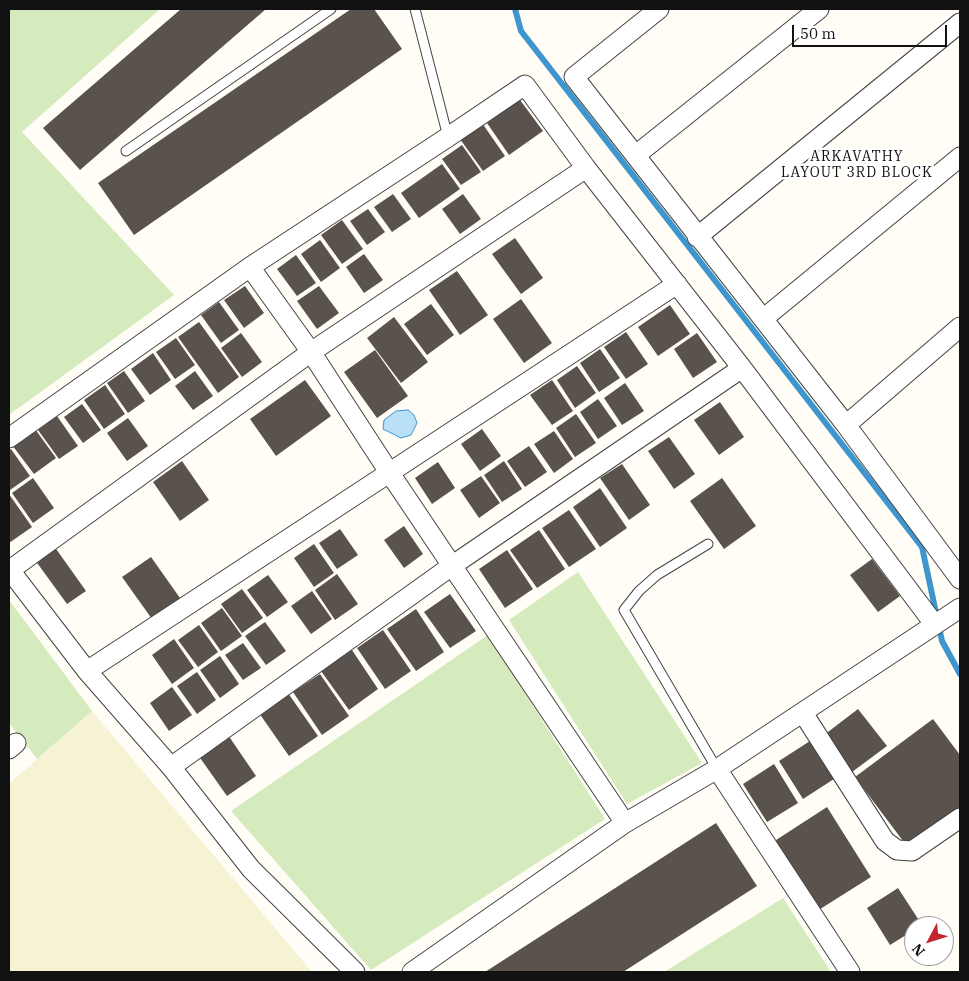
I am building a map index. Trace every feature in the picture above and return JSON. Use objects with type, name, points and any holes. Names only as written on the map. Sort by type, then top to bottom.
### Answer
[{"type":"street","points":[[659,9],[574,77],[636,155],[697,237],[846,425],[960,578]]},
{"type":"street","points":[[636,155],[818,9]]},
{"type":"street","points":[[697,237],[960,23]]},
{"type":"street","points":[[9,438],[250,267],[525,85],[586,168],[742,368],[949,618],[717,769],[625,823],[412,972]]},
{"type":"street","points":[[763,319],[960,157]]},
{"type":"street","points":[[355,972],[251,869],[170,767],[87,672],[9,570],[311,352],[586,168]]},
{"type":"street","points":[[250,267],[311,352],[389,472],[625,823]]},
{"type":"street","points":[[87,672],[678,284]]},
{"type":"street","points":[[846,425],[960,327]]},
{"type":"street","points":[[170,767],[453,565],[742,368]]},
{"type":"street","points":[[803,713],[885,841],[897,850],[912,851],[960,818]]},
{"type":"street","points":[[717,769],[850,972]]},
{"type":"lane","points":[[126,151],[331,9]]},
{"type":"lane","points":[[415,9],[448,137]]},
{"type":"lane","points":[[708,544],[657,575],[639,591],[624,610],[717,769]]},
{"type":"shaded area","points":[[92,711],[312,972],[9,972],[9,784]]},
{"type":"green space","points":[[9,9],[160,9],[22,132],[174,295],[9,415]]},
{"type":"green space","points":[[578,572],[702,763],[627,804],[509,620]]},
{"type":"green space","points":[[9,600],[92,711],[37,759],[9,723]]},
{"type":"green space","points":[[488,635],[605,819],[371,970],[231,811]]},
{"type":"green space","points":[[783,898],[831,972],[664,972]]},
{"type":"water","points":[[408,410],[414,415],[417,423],[411,435],[401,438],[383,429],[384,420],[396,411]]},
{"type":"building","points":[[181,9],[266,9],[80,170],[43,128]]},
{"type":"building","points":[[351,9],[374,9],[402,49],[134,235],[98,183]]},
{"type":"building","points":[[520,100],[543,131],[509,155],[487,123]]},
{"type":"building","points":[[482,123],[505,156],[483,171],[460,139]]},
{"type":"building","points":[[462,145],[481,172],[461,185],[442,159]]},
{"type":"building","points":[[442,164],[460,189],[419,218],[401,193]]},
{"type":"building","points":[[393,194],[411,219],[392,232],[374,207]]},
{"type":"building","points":[[463,194],[481,219],[460,234],[442,209]]},
{"type":"building","points":[[368,209],[385,232],[367,245],[350,221]]},
{"type":"building","points":[[342,220],[363,249],[342,264],[321,235]]},
{"type":"building","points":[[515,238],[543,278],[521,294],[492,254]]},
{"type":"building","points":[[320,240],[340,268],[321,282],[301,254]]},
{"type":"building","points":[[364,254],[383,280],[364,293],[346,267]]},
{"type":"building","points":[[296,255],[316,283],[297,296],[277,269]]},
{"type":"building","points":[[457,271],[488,315],[460,335],[429,290]]},
{"type":"building","points":[[245,286],[264,313],[244,328],[224,300]]},
{"type":"building","points":[[319,286],[339,313],[317,329],[297,301]]},
{"type":"building","points":[[521,299],[552,343],[524,363],[493,319]]},
{"type":"building","points":[[219,302],[239,330],[221,343],[201,315]]},
{"type":"building","points":[[431,304],[454,335],[427,355],[404,324]]},
{"type":"building","points":[[670,305],[690,334],[658,356],[638,327]]},
{"type":"building","points":[[394,317],[428,362],[401,383],[367,338]]},
{"type":"building","points":[[199,322],[239,377],[218,393],[178,337]]},
{"type":"building","points":[[626,332],[648,364],[626,379],[604,347]]},
{"type":"building","points":[[241,333],[262,362],[242,377],[221,348]]},
{"type":"building","points":[[697,333],[717,362],[693,378],[674,349]]},
{"type":"building","points":[[176,338],[195,365],[175,379],[156,352]]},
{"type":"building","points":[[600,349],[620,378],[599,392],[580,363]]},
{"type":"building","points":[[375,350],[408,396],[377,418],[344,372]]},
{"type":"building","points":[[153,353],[171,380],[150,395],[131,369]]},
{"type":"building","points":[[577,366],[596,393],[575,408],[557,380]]},
{"type":"building","points":[[124,371],[145,401],[128,413],[107,383]]},
{"type":"building","points":[[195,371],[213,396],[193,410],[175,386]]},
{"type":"building","points":[[305,380],[331,416],[276,456],[250,419]]},
{"type":"building","points":[[552,380],[573,411],[552,425],[530,395]]},
{"type":"building","points":[[625,383],[644,411],[622,425],[604,398]]},
{"type":"building","points":[[105,385],[125,414],[104,429],[84,400]]},
{"type":"building","points":[[598,399],[617,426],[598,439],[580,412]]},
{"type":"building","points":[[720,402],[744,437],[719,455],[694,420]]},
{"type":"building","points":[[82,404],[101,430],[83,443],[64,417]]},
{"type":"building","points":[[576,414],[596,443],[575,457],[556,428]]},
{"type":"building","points":[[57,416],[78,446],[59,459],[38,430]]},
{"type":"building","points":[[128,418],[148,446],[127,461],[107,433]]},
{"type":"building","points":[[35,429],[56,458],[34,474],[12,445]]},
{"type":"building","points":[[482,429],[501,456],[480,471],[461,444]]},
{"type":"building","points":[[554,431],[573,459],[554,473],[534,444]]},
{"type":"building","points":[[669,437],[695,474],[674,489],[648,451]]},
{"type":"building","points":[[529,446],[547,472],[525,487],[507,461]]},
{"type":"building","points":[[11,449],[30,476],[10,490],[9,451]]},
{"type":"building","points":[[182,461],[209,500],[180,521],[153,482]]},
{"type":"building","points":[[504,461],[522,489],[502,502],[484,475]]},
{"type":"building","points":[[438,462],[455,488],[432,504],[415,478]]},
{"type":"building","points":[[622,464],[650,505],[629,520],[600,478]]},
{"type":"building","points":[[481,476],[500,503],[479,518],[460,490]]},
{"type":"building","points":[[33,478],[54,508],[33,523],[12,493]]},
{"type":"building","points":[[722,478],[756,526],[724,549],[690,501]]},
{"type":"building","points":[[600,488],[627,528],[600,547],[573,507]]},
{"type":"building","points":[[9,494],[32,527],[9,543]]},
{"type":"building","points":[[569,510],[596,549],[569,567],[542,528]]},
{"type":"building","points":[[404,526],[423,554],[404,568],[384,540]]},
{"type":"building","points":[[340,529],[358,555],[337,569],[319,543]]},
{"type":"building","points":[[539,530],[565,569],[537,588],[510,550]]},
{"type":"building","points":[[314,544],[334,573],[314,587],[294,558]]},
{"type":"building","points":[[54,546],[86,591],[67,604],[35,560]]},
{"type":"building","points":[[507,550],[533,589],[505,608],[479,569]]},
{"type":"building","points":[[151,557],[180,598],[152,619],[122,577]]},
{"type":"building","points":[[872,559],[900,596],[878,612],[850,575]]},
{"type":"building","points":[[337,574],[358,604],[335,620],[315,590]]},
{"type":"building","points":[[268,575],[288,602],[267,617],[247,590]]},
{"type":"building","points":[[242,589],[263,618],[242,633],[221,604]]},
{"type":"building","points":[[312,591],[332,619],[311,634],[291,606]]},
{"type":"building","points":[[450,594],[476,631],[450,648],[424,612]]},
{"type":"building","points":[[222,608],[242,636],[221,651],[201,623]]},
{"type":"building","points":[[416,609],[444,652],[416,671],[387,629]]},
{"type":"building","points":[[265,622],[286,651],[266,665],[245,636]]},
{"type":"building","points":[[199,625],[218,652],[198,667],[178,640]]},
{"type":"building","points":[[383,630],[411,671],[385,689],[357,648]]},
{"type":"building","points":[[174,639],[194,668],[172,684],[152,655]]},
{"type":"building","points":[[243,643],[261,668],[243,680],[225,655]]},
{"type":"building","points":[[352,650],[378,689],[349,710],[321,671]]},
{"type":"building","points":[[220,656],[239,684],[220,698],[200,670]]},
{"type":"building","points":[[197,672],[216,700],[197,714],[177,686]]},
{"type":"building","points":[[320,674],[349,716],[322,735],[293,692]]},
{"type":"building","points":[[172,687],[192,715],[169,731],[150,703]]},
{"type":"building","points":[[288,693],[318,736],[289,756],[259,713]]},
{"type":"building","points":[[858,709],[887,746],[852,772],[824,735]]},
{"type":"building","points":[[933,719],[960,755],[960,811],[909,849],[855,777]]},
{"type":"building","points":[[228,735],[256,776],[227,796],[198,755]]},
{"type":"building","points":[[810,741],[834,779],[803,799],[779,761]]},
{"type":"building","points":[[774,764],[798,803],[767,822],[743,784]]},
{"type":"building","points":[[827,807],[871,877],[817,911],[773,842]]},
{"type":"building","points":[[716,823],[757,886],[623,972],[485,972]]},
{"type":"building","points":[[898,888],[916,916],[904,916],[904,936],[890,945],[867,908]]},
{"type":"waterway","points":[[515,9],[521,31],[922,547],[942,641],[960,674]]},
{"type":"district","name":"ARKAVATHY LAYOUT 3RD BLOCK","points":[[857,166]]}]
